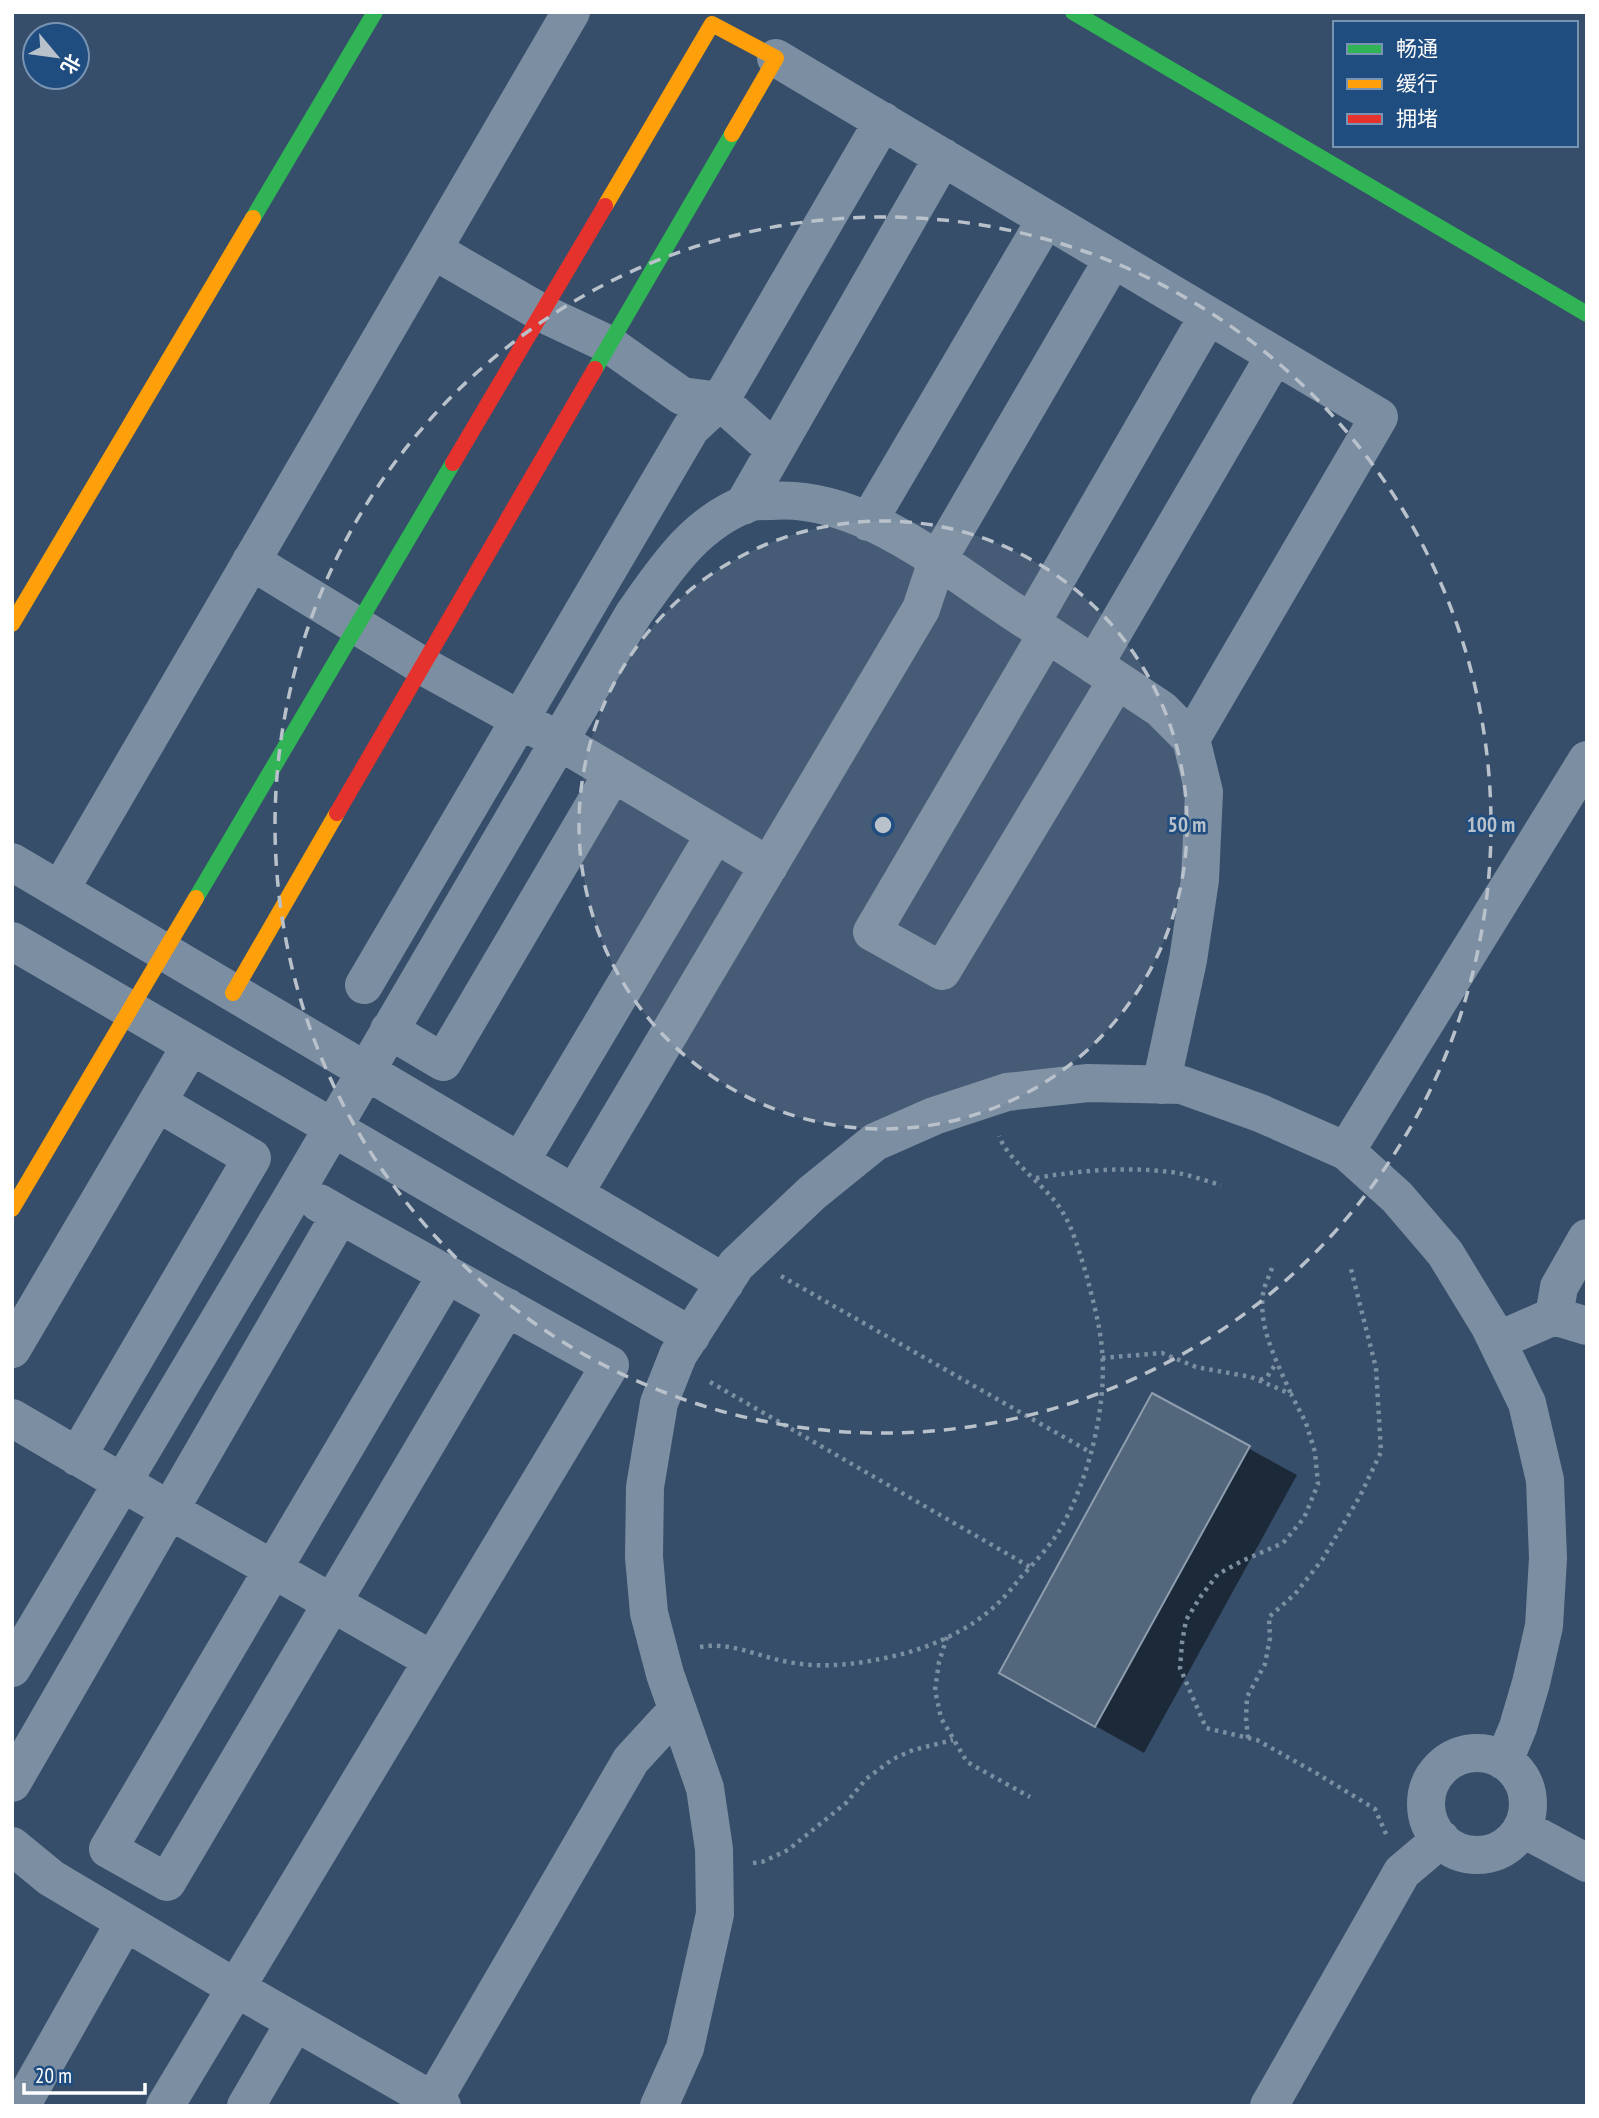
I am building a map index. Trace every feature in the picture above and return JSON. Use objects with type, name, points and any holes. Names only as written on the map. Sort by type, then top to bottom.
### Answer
[{"type":"street","points":[[12,624],[374,12]]},
{"type":"street","points":[[60,890],[571,12]]},
{"type":"street","points":[[1073,12],[1587,314]]},
{"type":"street","points":[[12,1209],[542,313],[702,18],[776,58],[1380,417],[1191,739]]},
{"type":"street","points":[[233,993],[776,58]]},
{"type":"street","points":[[363,985],[691,428],[720,401],[883,121]]},
{"type":"street","points":[[743,506],[943,157]]},
{"type":"street","points":[[868,522],[1046,219]]},
{"type":"street","points":[[433,250],[542,313],[610,345],[682,396],[720,401],[775,450]]},
{"type":"street","points":[[574,1194],[921,609],[937,561],[1113,259]]},
{"type":"street","points":[[1208,316],[872,932],[942,971],[1106,673],[1275,355]]},
{"type":"street","points":[[12,1668],[297,1189],[633,615],[689,542],[717,518],[750,502],[786,499],[827,505],[868,522],[918,547],[1161,709],[1191,739],[1204,792],[1200,880],[1188,960],[1161,1085]]},
{"type":"street","points":[[251,561],[423,666],[559,741],[769,866]]},
{"type":"street","points":[[1346,1151],[1587,760]]},
{"type":"street","points":[[389,1030],[443,1062],[613,773]]},
{"type":"street","points":[[520,1162],[715,834]]},
{"type":"street","points":[[12,862],[574,1194],[735,1269]]},
{"type":"street","points":[[16,952],[130,1010],[332,1127],[683,1349]]},
{"type":"street","points":[[12,1349],[191,1045]]},
{"type":"street","points":[[659,2106],[685,2048],[715,1914],[714,1867],[705,1788],[677,1710],[649,1612],[645,1557],[645,1487],[659,1403],[683,1349],[735,1269],[812,1193],[874,1142],[934,1116],[1007,1092],[1088,1083],[1182,1085],[1260,1113],[1346,1151],[1397,1197],[1445,1253],[1497,1341],[1527,1403],[1545,1480],[1548,1558],[1544,1626],[1531,1684],[1504,1761]]},
{"type":"street","points":[[77,1457],[252,1157],[158,1103]]},
{"type":"street","points":[[165,2106],[610,1365],[297,1189]]},
{"type":"street","points":[[12,1783],[340,1215]]},
{"type":"street","points":[[1497,1341],[1571,1321],[1559,1287],[1587,1238]]},
{"type":"street","points":[[447,1274],[108,1849],[167,1882],[507,1307]]},
{"type":"street","points":[[12,1418],[432,1660]]},
{"type":"street","points":[[12,1846],[51,1878],[295,2022],[392,2094],[437,2103],[631,1760],[677,1710]]},
{"type":"street","points":[[1468,1754],[1484,1754],[1504,1761],[1513,1767],[1528,1796],[1522,1828],[1511,1842],[1497,1851],[1480,1855],[1462,1853],[1447,1846],[1435,1833],[1427,1817],[1426,1800],[1431,1783],[1440,1769],[1453,1759],[1468,1754]]},
{"type":"street","points":[[1522,1828],[1587,1863]]},
{"type":"street","points":[[1269,2106],[1402,1872],[1441,1839]]},
{"type":"street","points":[[21,2106],[125,1922]]},
{"type":"street","points":[[246,2106],[295,2022]]},
{"type":"path","points":[[661,1658],[704,1646],[740,1648],[787,1662],[825,1667],[901,1654],[965,1628],[996,1606],[1059,1530],[1075,1501],[1084,1475],[1102,1390],[1102,1358],[1097,1315],[1081,1257],[1063,1213],[1035,1178],[1003,1146],[985,1099]]},
{"type":"path","points":[[1035,1178],[1133,1168],[1181,1174],[1221,1185]]},
{"type":"path","points":[[735,1269],[1090,1452]]},
{"type":"path","points":[[1272,1269],[1263,1294],[1264,1323],[1290,1394],[1306,1423],[1315,1452],[1318,1483],[1304,1518],[1283,1543],[1218,1574],[1201,1596],[1186,1620],[1181,1668],[1206,1728],[1257,1740],[1375,1809],[1402,1872]]},
{"type":"path","points":[[1248,1738],[1247,1697],[1265,1664],[1270,1638],[1269,1617],[1295,1594],[1322,1560],[1360,1496],[1381,1452],[1376,1368],[1351,1269]]},
{"type":"path","points":[[683,1349],[1030,1567]]},
{"type":"path","points":[[1102,1358],[1161,1353],[1196,1367],[1251,1377],[1290,1394]]},
{"type":"path","points":[[1259,1381],[1267,1377],[1277,1361]]},
{"type":"path","points":[[947,1637],[939,1662],[935,1690],[941,1718],[967,1762],[1030,1797]]},
{"type":"path","points":[[714,1867],[762,1862],[788,1850],[830,1817],[866,1779],[892,1759],[953,1740]]},
{"type":"building","points":[[1152,1393],[1250,1446],[1095,1727],[999,1673]]},
{"type":"traffic: fast","points":[[253,218],[375,12]]},
{"type":"traffic: fast","points":[[1073,12],[1587,314]]},
{"type":"traffic: fast","points":[[595,369],[732,134]]},
{"type":"traffic: fast","points":[[196,898],[453,463]]},
{"type":"traffic: slow","points":[[605,206],[712,24],[776,58],[732,134]]},
{"type":"traffic: slow","points":[[12,624],[253,218]]},
{"type":"traffic: slow","points":[[233,993],[337,813]]},
{"type":"traffic: slow","points":[[12,1209],[196,898]]},
{"type":"traffic: jam","points":[[453,463],[605,206]]},
{"type":"traffic: jam","points":[[337,813],[595,369]]}]
